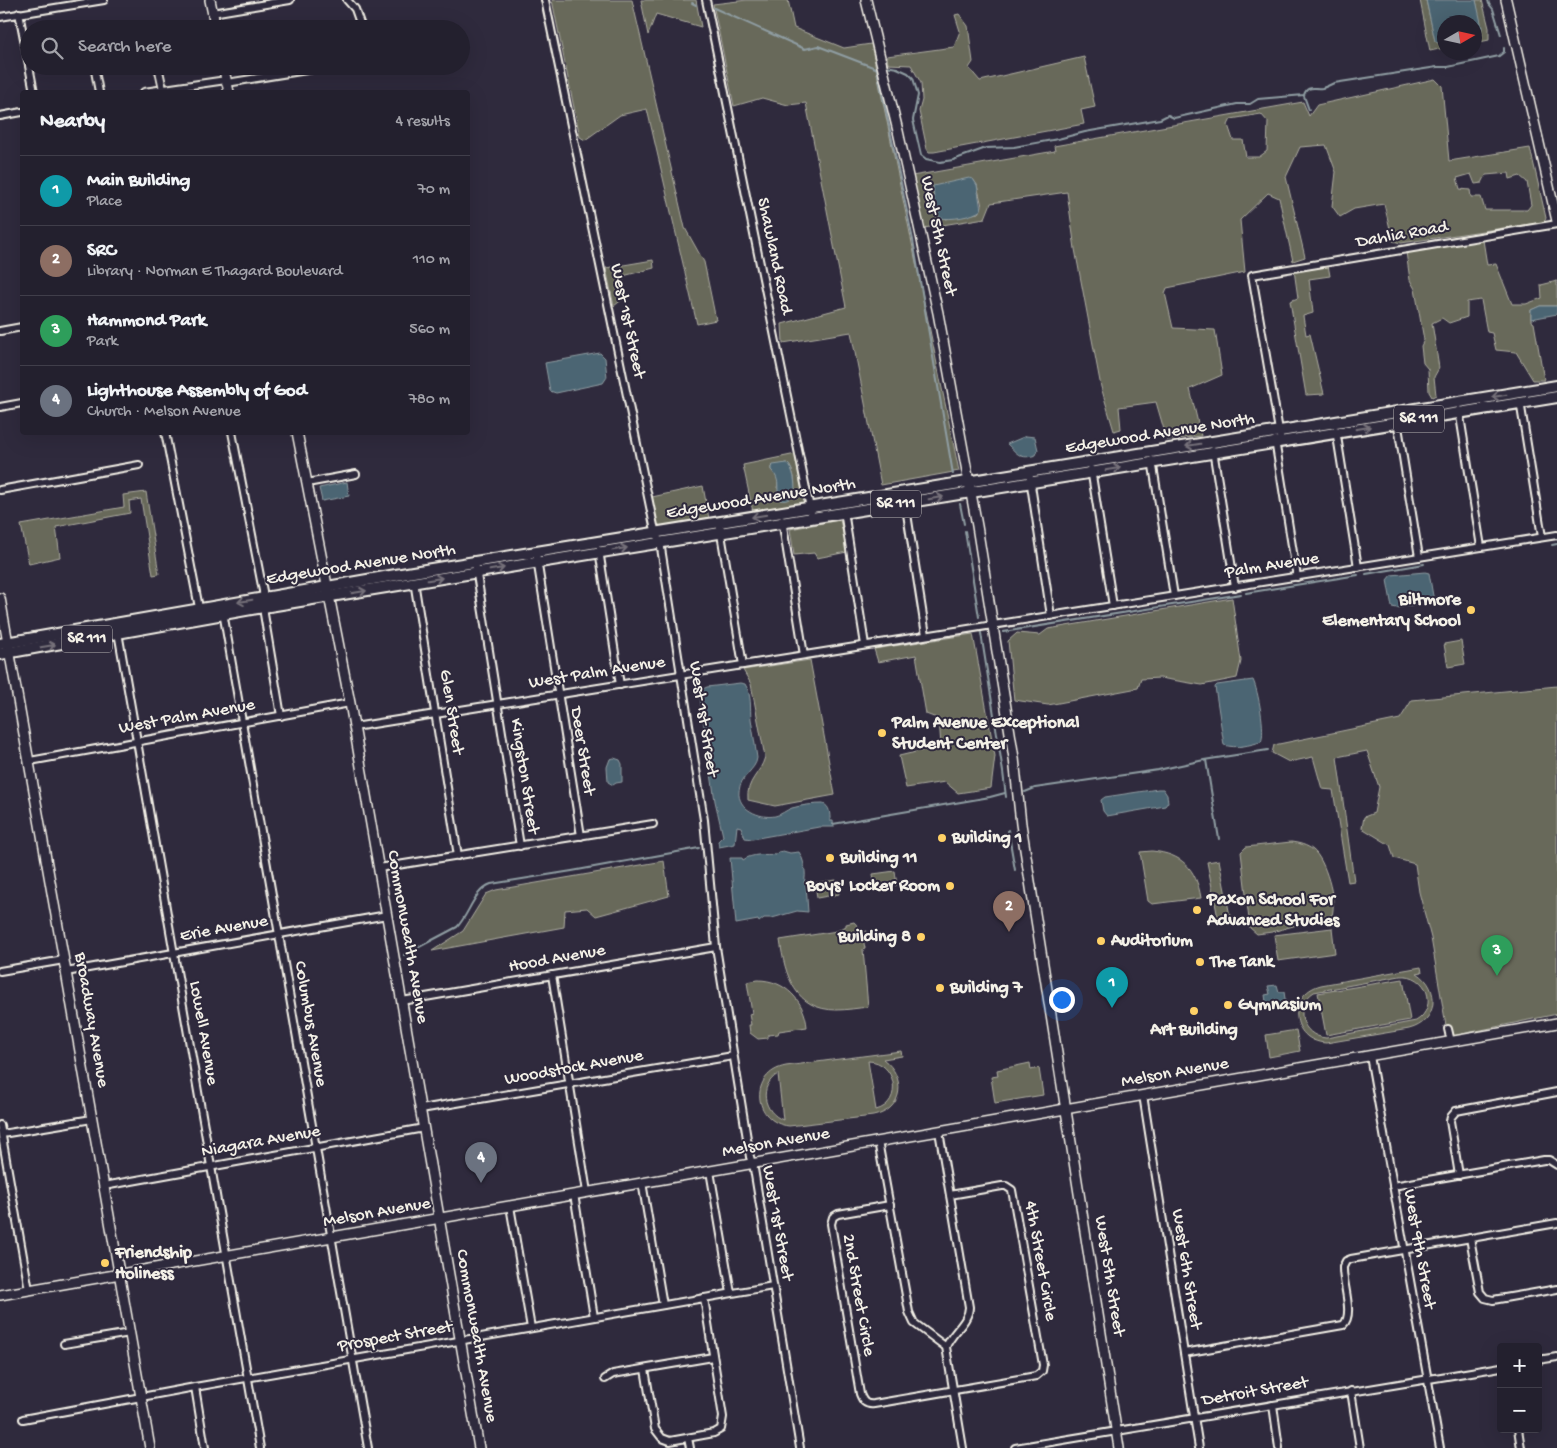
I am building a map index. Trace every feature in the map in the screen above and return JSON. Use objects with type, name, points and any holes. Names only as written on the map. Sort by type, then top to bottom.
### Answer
[{"type":"main road","name":"Edgewood Avenue North","points":[[1519,398],[1557,386]]},
{"type":"main road","name":"Edgewood Avenue North","points":[[5,648],[263,602],[1336,427],[1519,398],[1557,397]]},
{"type":"street","points":[[0,17],[104,0]]},
{"type":"street","points":[[210,0],[214,20]]},
{"type":"street","points":[[212,13],[290,0]]},
{"type":"street","points":[[347,0],[355,9],[360,20]]},
{"type":"street","name":"West 1st Street","points":[[546,0],[657,538],[681,675],[707,845],[716,947],[733,1056],[800,1448]]},
{"type":"street","name":"Shawland Road","points":[[706,0],[811,513]]},
{"type":"street","name":"West 5th Street","points":[[866,0],[922,236],[970,487],[1014,758],[1021,824],[1119,1448]]},
{"type":"street","points":[[1506,0],[1557,222]]},
{"type":"street","points":[[19,14],[20,20]]},
{"type":"street","points":[[31,75],[34,90]]},
{"type":"street","points":[[96,75],[99,90]]},
{"type":"street","points":[[160,75],[163,89]]},
{"type":"street","points":[[157,90],[227,85],[282,75]]},
{"type":"street","points":[[0,116],[20,112]]},
{"type":"street","name":"Dahlia Road","points":[[1277,437],[1252,275],[1557,222]]},
{"type":"street","points":[[0,331],[20,327]]},
{"type":"street","points":[[1519,398],[1542,537]]},
{"type":"street","points":[[0,407],[20,403]]},
{"type":"street","points":[[1458,408],[1481,547]]},
{"type":"street","points":[[1397,418],[1420,557]]},
{"type":"street","points":[[1336,427],[1358,567]]},
{"type":"street","points":[[166,435],[200,614]]},
{"type":"street","points":[[233,435],[263,602],[281,716]]},
{"type":"street","name":"Commonwealth Avenue","points":[[298,435],[350,703],[479,1448]]},
{"type":"street","points":[[1277,437],[1297,577]]},
{"type":"street","points":[[1213,447],[1235,586]]},
{"type":"street","points":[[1152,457],[1174,596]]},
{"type":"street","points":[[0,490],[139,465]]},
{"type":"street","points":[[1090,467],[1113,606]]},
{"type":"street","points":[[307,483],[356,474]]},
{"type":"street","points":[[1030,477],[1051,616]]},
{"type":"street","points":[[904,498],[926,635]]},
{"type":"street","points":[[843,507],[865,645]]},
{"type":"street","points":[[782,517],[804,655]]},
{"type":"street","points":[[720,527],[742,666]]},
{"type":"street","name":"Palm Avenue","points":[[992,625],[1557,535]]},
{"type":"street","points":[[598,547],[620,685]]},
{"type":"street","name":"Deer Street","points":[[536,557],[581,836]]},
{"type":"street","name":"Kingston Street","points":[[476,567],[520,846]]},
{"type":"street","name":"Glen Street","points":[[414,578],[458,856]]},
{"type":"street","name":"Broadway Avenue","points":[[0,598],[5,648],[30,761],[150,1448]]},
{"type":"street","name":"Columbus Avenue","points":[[223,610],[368,1448]]},
{"type":"street","name":"West Palm Avenue","points":[[354,727],[992,625]]},
{"type":"street","name":"Lowell Avenue","points":[[117,628],[228,1255],[260,1448]]},
{"type":"street","name":"West Palm Avenue","points":[[30,761],[350,703]]},
{"type":"street","points":[[379,868],[653,824]]},
{"type":"street","name":"Erie Avenue","points":[[66,972],[387,915]]},
{"type":"street","name":"Hood Avenue","points":[[402,1001],[716,947]]},
{"type":"street","points":[[0,971],[64,960]]},
{"type":"street","points":[[552,975],[586,1192]]},
{"type":"street","name":"Melson Avenue","points":[[0,1296],[1557,1023]]},
{"type":"street","points":[[1448,1029],[1451,1042]]},
{"type":"street","name":"Woodstock Avenue","points":[[421,1110],[733,1056]]},
{"type":"street","name":"West 9th Street","points":[[1370,1056],[1440,1448]]},
{"type":"street","points":[[1459,1175],[1450,1121],[1453,1114],[1459,1109],[1557,1092]]},
{"type":"street","name":"West 6th Street","points":[[1143,1095],[1199,1448]]},
{"type":"street","points":[[2,1134],[92,1119]]},
{"type":"street","points":[[0,1125],[29,1290]]},
{"type":"street","name":"Niagara Avenue","points":[[104,1186],[424,1128]]},
{"type":"street","points":[[939,1131],[969,1306],[967,1316],[948,1341],[946,1347],[963,1448]]},
{"type":"street","points":[[878,1141],[911,1317],[914,1323],[946,1347]]},
{"type":"street","points":[[1393,1186],[1544,1160],[1549,1160],[1557,1165]]},
{"type":"street","points":[[710,1171],[731,1293]]},
{"type":"street","points":[[642,1182],[663,1305]]},
{"type":"street","name":"4th Street Circle","points":[[950,1194],[1002,1186],[1012,1190],[1043,1364],[1042,1371],[1036,1376],[953,1391]]},
{"type":"street","points":[[574,1194],[594,1317]]},
{"type":"street","name":"2nd Street Circle","points":[[890,1205],[838,1214],[833,1217],[831,1224],[862,1400],[866,1404],[874,1404],[953,1391]]},
{"type":"street","points":[[510,1206],[531,1328]]},
{"type":"street","points":[[1184,1353],[1343,1325],[1348,1319],[1349,1314],[1343,1272],[1344,1264],[1351,1259],[1557,1223]]},
{"type":"street","points":[[1470,1238],[1480,1292],[1485,1298],[1493,1300],[1557,1289]]},
{"type":"street","name":"Prospect Street","points":[[23,1420],[195,1387],[773,1286]]},
{"type":"street","points":[[645,1369],[655,1430],[662,1438],[670,1441],[714,1433],[723,1426],[724,1417],[704,1298]]},
{"type":"street","points":[[64,1344],[130,1332]]},
{"type":"street","points":[[605,1379],[613,1374],[713,1357]]},
{"type":"street","points":[[1542,1359],[1557,1357]]},
{"type":"street","name":"Detroit Street","points":[[1015,1448],[1058,1444],[1117,1431],[1497,1368]]},
{"type":"street","points":[[195,1387],[205,1448]]},
{"type":"street","points":[[1351,1391],[1360,1448]]},
{"type":"street","points":[[1273,1405],[1279,1448]]},
{"type":"street","points":[[1519,1433],[1521,1448]]},
{"type":"street","points":[[688,1438],[690,1448]]},
{"type":"green space","points":[[552,0],[632,0],[685,228],[704,262],[716,320],[697,324],[647,109],[620,115],[585,140],[580,137]]},
{"type":"green space","points":[[641,0],[696,0],[701,27],[656,14],[648,35]]},
{"type":"green space","points":[[747,0],[788,0],[794,28],[844,48],[871,44],[959,471],[881,485],[851,332],[783,343],[782,324],[846,307],[806,103],[788,105],[762,98],[734,106],[713,4]]},
{"type":"green space","points":[[1420,0],[1426,0],[1435,41],[1437,42],[1437,50],[1430,51]]},
{"type":"green space","points":[[1476,0],[1482,0],[1489,28],[1489,40],[1482,42],[1482,15],[1479,15]]},
{"type":"green space","points":[[959,14],[968,26],[973,62],[969,68],[980,81],[1084,57],[1095,107],[1081,110],[1084,124],[929,152],[919,111],[922,100],[921,83],[911,65],[888,64],[887,56],[954,47],[960,31],[955,15]]},
{"type":"green space","points":[[1435,79],[1442,86],[1449,161],[1530,148],[1546,218],[1544,222],[1401,243],[1393,241],[1384,204],[1354,209],[1340,217],[1332,206],[1336,172],[1326,145],[1300,147],[1286,177],[1305,257],[1293,261],[1279,198],[1268,193],[1240,220],[1245,272],[1167,288],[1165,293],[1173,328],[1215,330],[1222,375],[1190,389],[1201,436],[1167,440],[1156,402],[1119,407],[1121,429],[1114,431],[1101,387],[1075,249],[1067,192],[991,203],[985,218],[924,228],[912,176],[1055,151],[1054,146],[1303,102],[1309,116],[1317,105]],"holes":[[[1261,114],[1268,122],[1267,151],[1259,157],[1246,157],[1243,140],[1233,140],[1228,125],[1231,119]],[[1509,173],[1510,179],[1520,176],[1527,182],[1531,205],[1527,210],[1485,210],[1481,197],[1471,197],[1470,190],[1460,189],[1457,178],[1471,174],[1475,184],[1482,183],[1486,175]],[[973,179],[977,185],[982,206],[978,213],[945,219]]]},
{"type":"green space","points":[[1483,240],[1487,265],[1496,264],[1512,304],[1526,304],[1542,298],[1541,285],[1557,281],[1557,306],[1540,306],[1531,310],[1531,321],[1534,323],[1544,380],[1533,380],[1516,352],[1496,350],[1492,333],[1487,332],[1481,300],[1467,302],[1467,317],[1449,323],[1442,318],[1432,323],[1439,368],[1434,377],[1436,395],[1432,397],[1429,392],[1428,369],[1423,363],[1421,346],[1424,340],[1415,289],[1410,280],[1406,252]]},
{"type":"green space","points":[[653,260],[654,268],[623,276],[624,298],[614,306],[606,268]]},
{"type":"green space","points":[[1328,265],[1330,276],[1309,279],[1313,313],[1303,316],[1306,335],[1310,334],[1324,394],[1306,395],[1290,301],[1298,298],[1294,270]]},
{"type":"green space","points":[[796,454],[805,500],[802,504],[753,512],[743,465]],"holes":[[[787,463],[794,475],[794,489],[777,488],[777,478],[771,470],[771,467]]]},
{"type":"green space","points":[[703,486],[709,519],[662,526],[657,524],[652,497]]},
{"type":"green space","points":[[146,492],[159,574],[153,575],[141,499],[129,501],[130,513],[56,527],[60,557],[29,564],[21,525],[124,507],[123,495]]},
{"type":"green space","points":[[840,520],[847,552],[817,558],[814,553],[794,555],[790,529]]},
{"type":"green space","points":[[1232,598],[1241,661],[1237,678],[1202,685],[1160,678],[1141,679],[1138,688],[1048,705],[1014,700],[1008,641],[1017,633],[1040,635],[1048,629]]},
{"type":"green space","points":[[973,634],[995,756],[991,788],[958,793],[945,782],[906,788],[899,756],[941,746],[939,719],[926,714],[916,655],[878,662],[874,649]]},
{"type":"green space","points":[[1461,641],[1465,664],[1448,667],[1444,644]]},
{"type":"green space","points":[[810,660],[835,795],[775,806],[748,800],[749,787],[765,757],[751,684],[743,670]]},
{"type":"green space","points":[[1557,686],[1557,1014],[1448,1037],[1431,938],[1419,892],[1415,864],[1394,858],[1390,845],[1362,828],[1364,817],[1374,813],[1379,787],[1367,751],[1337,757],[1354,881],[1348,882],[1333,790],[1322,789],[1313,757],[1289,762],[1272,753],[1274,745],[1400,719],[1412,700]]},
{"type":"green space","points":[[1291,842],[1303,844],[1311,848],[1322,862],[1333,900],[1332,915],[1272,932],[1257,934],[1250,928],[1241,852],[1246,847]]},
{"type":"green space","points":[[1152,851],[1172,855],[1186,864],[1199,887],[1201,898],[1152,904],[1148,901],[1140,852]]},
{"type":"green space","points":[[1219,860],[1230,916],[1218,918],[1207,862]]},
{"type":"green space","points":[[664,861],[669,896],[596,916],[587,908],[565,910],[564,927],[432,951],[463,931],[486,894],[496,890]]},
{"type":"green space","points":[[895,871],[897,885],[875,889],[873,874]]},
{"type":"green space","points":[[836,880],[839,894],[817,898],[815,883]]},
{"type":"green space","points":[[854,922],[863,932],[867,931],[868,938],[863,939],[865,948],[863,949],[868,1007],[837,1010],[811,1004],[802,997],[789,978],[780,940],[837,931],[846,926],[846,924]]},
{"type":"green space","points":[[1332,928],[1335,953],[1278,961],[1274,935]]},
{"type":"green space","points":[[1421,967],[1422,972],[1417,973],[1425,979],[1430,987],[1433,995],[1433,1004],[1431,1012],[1426,1019],[1419,1025],[1409,1029],[1326,1043],[1314,1040],[1305,1034],[1299,1026],[1297,1017],[1298,1007],[1302,998],[1310,990],[1321,985]],"holes":[[[1409,976],[1423,985],[1427,992],[1427,1008],[1416,1021],[1326,1038],[1317,1036],[1306,1026],[1302,1012],[1307,998],[1314,992]]]},
{"type":"green space","points":[[1403,979],[1410,1020],[1326,1035],[1318,993]]},
{"type":"green space","points":[[758,980],[777,984],[792,994],[802,1009],[807,1027],[779,1031],[778,1034],[768,1035],[768,1038],[758,1039],[750,1033],[749,1014],[752,1013],[747,982]]},
{"type":"green space","points":[[1296,1030],[1300,1051],[1269,1057],[1266,1035]]},
{"type":"green space","points":[[901,1051],[902,1056],[883,1059],[891,1066],[896,1075],[899,1083],[899,1092],[891,1107],[883,1113],[873,1116],[789,1126],[777,1123],[768,1116],[762,1107],[760,1097],[761,1087],[766,1078],[774,1070],[786,1066]],"holes":[[[868,1061],[878,1063],[885,1068],[893,1083],[890,1099],[885,1106],[876,1110]],[[778,1074],[783,1120],[771,1111],[765,1098],[768,1085]]]},
{"type":"green space","points":[[1030,1063],[1031,1070],[1039,1068],[1043,1095],[995,1103],[991,1077],[998,1076],[997,1070]]},
{"type":"water","points":[[1426,0],[1476,0],[1479,15],[1437,15],[1437,42],[1435,41]]},
{"type":"water","points":[[969,178],[973,179],[977,185],[981,210],[961,217],[940,218],[934,201],[933,186]]},
{"type":"water","points":[[1540,306],[1557,306],[1557,314],[1531,319],[1531,310]]},
{"type":"water","points":[[600,353],[605,358],[607,377],[603,383],[556,393],[550,391],[545,363]]},
{"type":"water","points":[[1026,436],[1035,437],[1038,450],[1036,455],[1023,456],[1007,444]]},
{"type":"water","points":[[787,463],[793,472],[795,491],[789,499],[780,500],[777,481],[771,467]]},
{"type":"water","points":[[347,482],[349,496],[322,501],[319,488]]},
{"type":"water","points":[[1429,573],[1433,596],[1432,601],[1397,608],[1392,607],[1387,580],[1391,575]]},
{"type":"water","points":[[1253,680],[1261,711],[1263,730],[1261,742],[1238,747],[1224,745],[1215,687],[1217,685]]},
{"type":"water","points":[[745,684],[749,693],[757,758],[754,766],[740,786],[739,797],[742,803],[756,814],[769,817],[796,807],[823,804],[828,808],[830,821],[833,821],[834,827],[819,827],[752,839],[745,838],[741,827],[737,826],[735,844],[719,847],[718,841],[723,836],[715,801],[699,691],[707,687]]},
{"type":"water","points":[[610,759],[620,760],[622,764],[622,782],[613,785],[608,782],[607,767]]},
{"type":"water","points":[[1163,789],[1167,795],[1168,802],[1165,806],[1107,816],[1103,811],[1101,800],[1105,797]]},
{"type":"water","points":[[778,852],[790,853],[799,852],[802,859],[805,871],[804,883],[806,885],[808,912],[797,911],[772,918],[764,918],[759,922],[758,920],[736,924],[730,858],[742,858],[743,860],[754,856],[776,855]]},
{"type":"water","points":[[1277,985],[1279,992],[1284,992],[1286,1005],[1267,1008],[1265,995],[1270,994],[1268,986]]},
{"type":"waterway","points":[[1488,0],[1493,9],[1501,35]]},
{"type":"waterway","points":[[692,3],[696,5]]},
{"type":"waterway","points":[[714,8],[805,49],[818,46],[878,69]]},
{"type":"waterway","points":[[886,66],[897,68],[908,73],[913,78],[918,95],[913,120],[921,155],[926,159],[940,162],[953,160],[986,148],[1014,147],[1160,119],[1168,115],[1174,118],[1237,104],[1250,104],[1258,99],[1304,95],[1311,88],[1322,88],[1334,83],[1437,67],[1448,67],[1499,56],[1504,52],[1504,48]]},
{"type":"waterway","points":[[877,69],[913,240],[953,474]]},
{"type":"waterway","points":[[1304,96],[1309,110]]},
{"type":"waterway","points":[[960,504],[964,524]]},
{"type":"waterway","points":[[965,531],[979,617]]},
{"type":"waterway","points":[[1552,545],[1557,544]]},
{"type":"waterway","points":[[1366,574],[1424,564]]},
{"type":"waterway","points":[[1246,593],[1358,575]]},
{"type":"waterway","points":[[1003,632],[1241,594]]},
{"type":"waterway","points":[[981,633],[1006,797]]},
{"type":"waterway","points":[[1025,792],[1035,788],[1158,770],[1204,760],[1268,750]]},
{"type":"waterway","points":[[1206,760],[1219,839]]},
{"type":"waterway","points":[[833,824],[1005,793]]},
{"type":"waterway","points":[[1008,830],[1015,870]]},
{"type":"waterway","points":[[404,955],[457,927],[476,897],[485,887],[491,884],[699,848]]},
{"type":"place","name":"Biltmore Elementary School","points":[[1471,610]]},
{"type":"place","name":"Palm Avenue Exceptional Student Center","points":[[882,733]]},
{"type":"place","name":"Building 1","points":[[942,838]]},
{"type":"place","name":"Building 11","points":[[830,858]]},
{"type":"place","name":"Boys' Locker Room","points":[[950,886]]},
{"type":"place","name":"Paxon School For Advanced Studies","points":[[1197,910]]},
{"type":"place","name":"SRC","points":[[1009,932]]},
{"type":"place","name":"Building 8","points":[[921,937]]},
{"type":"place","name":"Auditorium","points":[[1101,941]]},
{"type":"place","name":"The Tank","points":[[1200,962]]},
{"type":"place","name":"Hammond Park","points":[[1497,976]]},
{"type":"place","name":"Building 7","points":[[940,988]]},
{"type":"place","name":"Gymnasium","points":[[1228,1005]]},
{"type":"place","name":"Main Building","points":[[1112,1008]]},
{"type":"place","name":"Art Building","points":[[1194,1011]]},
{"type":"place","name":"Lighthouse Assembly of God","points":[[481,1183]]},
{"type":"place","name":"Friendship Holiness","points":[[105,1263]]}]
